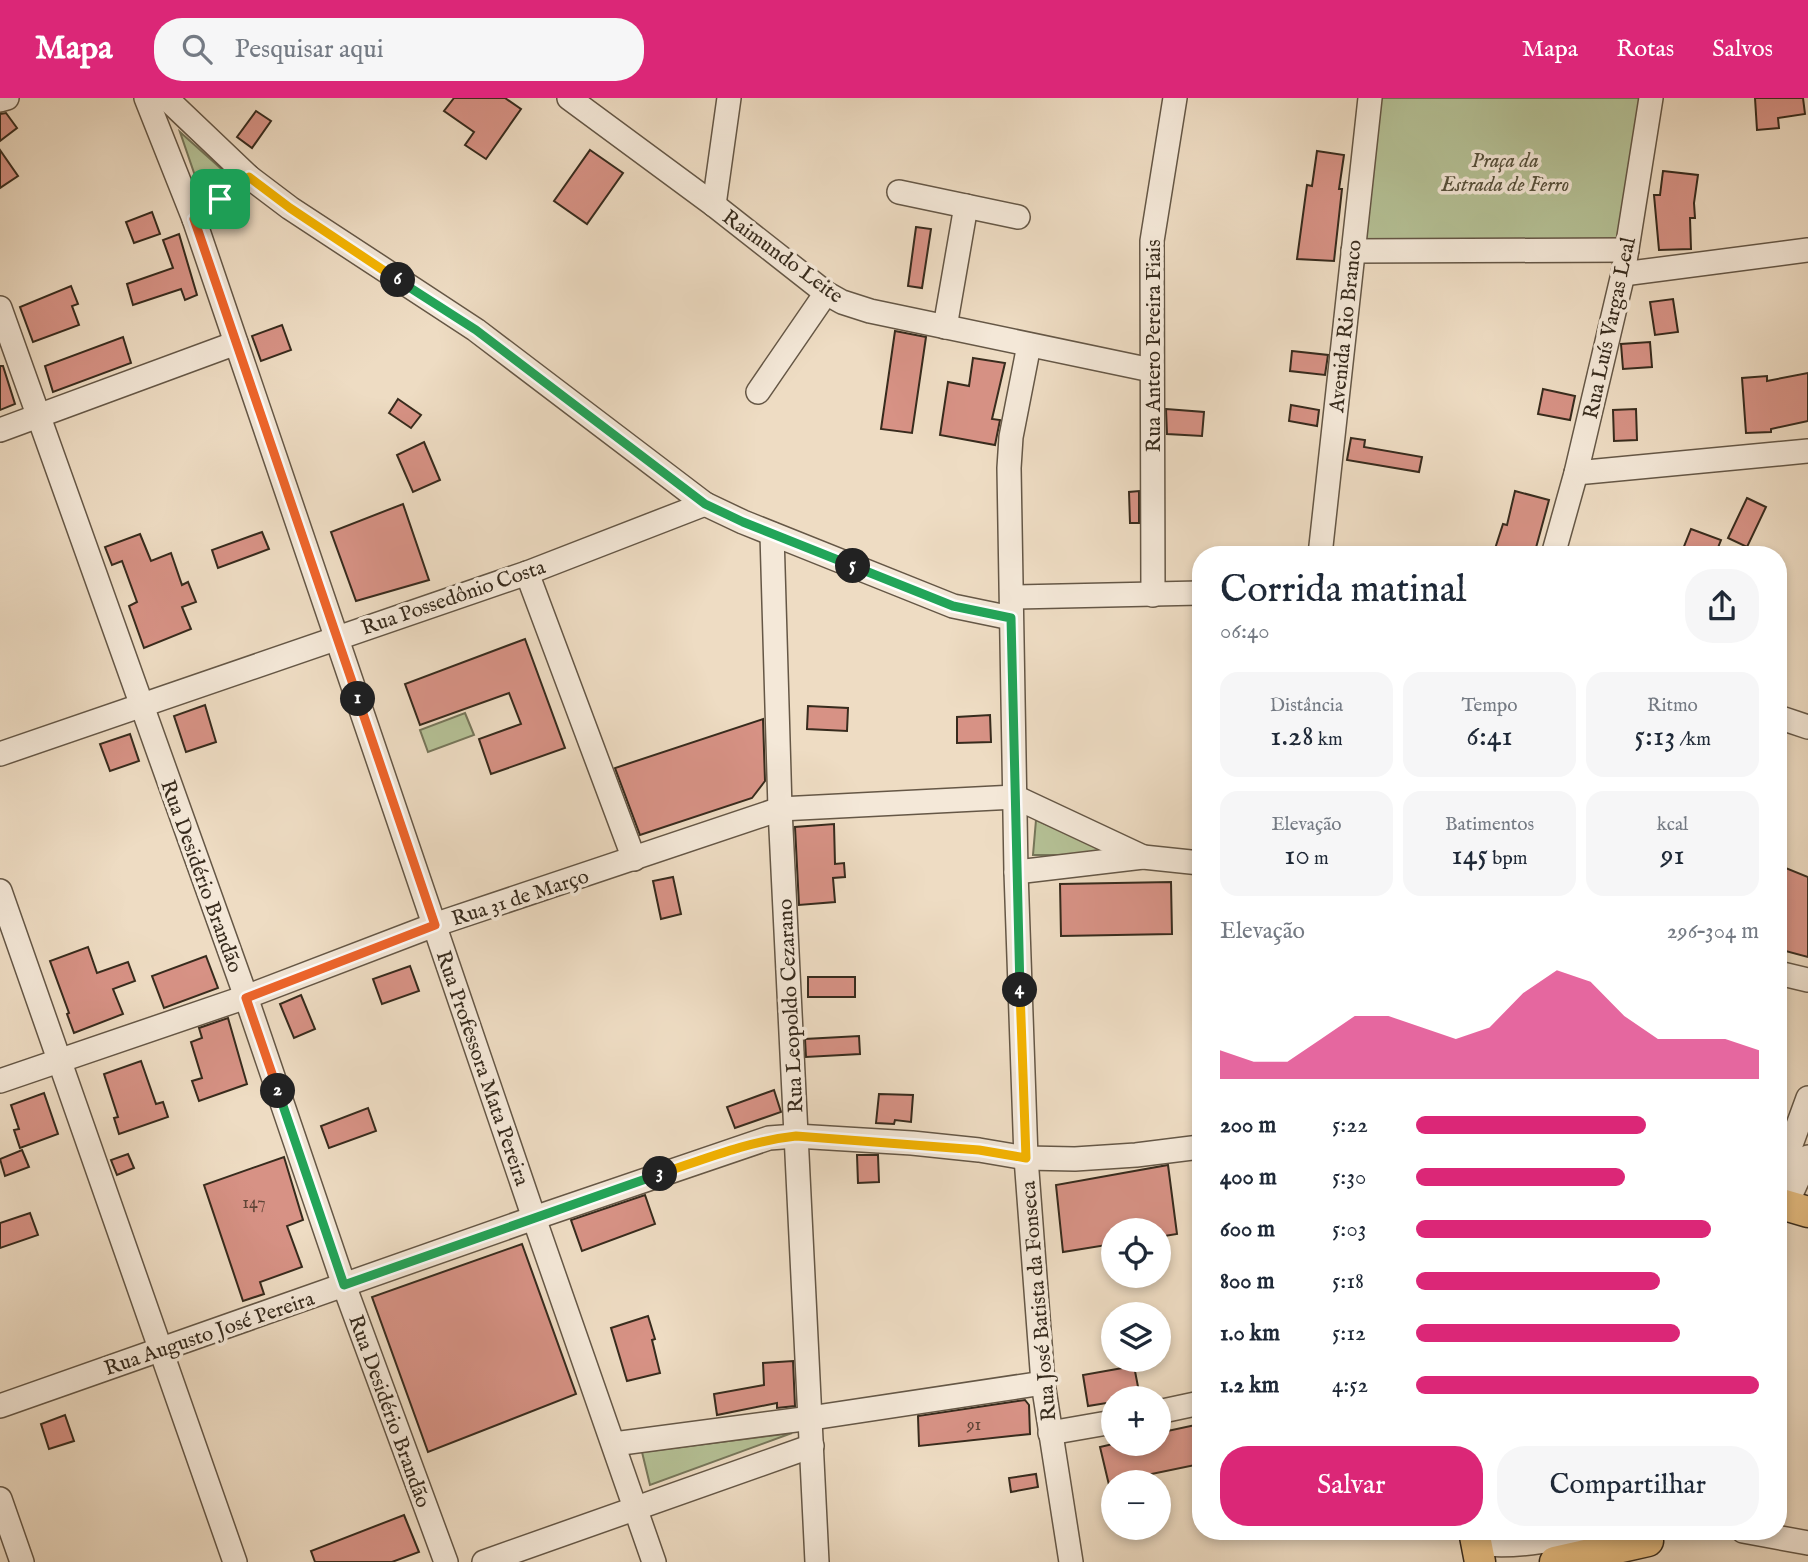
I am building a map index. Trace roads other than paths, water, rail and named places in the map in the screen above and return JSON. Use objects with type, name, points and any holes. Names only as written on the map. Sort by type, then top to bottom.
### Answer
[{"type":"main road","points":[[1555,1562],[1649,1545]]},
{"type":"street","points":[[0,100],[7,98]]},
{"type":"street","name":"Rua Professora Mata Pereira","points":[[146,98],[194,219],[654,1562]]},
{"type":"street","points":[[166,98],[249,177],[290,208],[476,330],[705,504],[772,534],[953,606],[1012,607],[1192,593]]},
{"type":"street","name":"Raimundo Leite","points":[[569,98],[714,205],[826,293],[842,302],[870,311],[1151,370]]},
{"type":"street","points":[[714,205],[729,98]]},
{"type":"street","name":"Rua Antero Pereira Fiais","points":[[1153,595],[1152,241],[1175,98]]},
{"type":"street","name":"Avenida Rio Branco","points":[[1321,546],[1370,98]]},
{"type":"street","name":"Rua Luís Vargas Leal","points":[[1556,546],[1576,473],[1623,274],[1651,98]]},
{"type":"street","points":[[194,219],[249,177]]},
{"type":"street","points":[[899,192],[1018,218]]},
{"type":"street","points":[[945,327],[966,206]]},
{"type":"street","points":[[1353,251],[1627,250]]},
{"type":"street","points":[[1623,274],[1808,250]]},
{"type":"street","points":[[758,392],[826,293]]},
{"type":"street","name":"Rua Desidério Brandão","points":[[0,308],[246,998],[344,1285],[446,1562]]},
{"type":"street","points":[[0,430],[236,343]]},
{"type":"street","name":"Rua José Batista da Fonseca","points":[[1029,345],[1011,437],[1009,468],[1016,872],[1026,1158],[1042,1383],[1071,1562]]},
{"type":"street","points":[[1576,473],[1808,451]]},
{"type":"street","name":"Rua Possedônio Costa","points":[[0,754],[527,573],[705,504]]},
{"type":"street","name":"Rua Leopoldo Cezarano","points":[[772,534],[780,809],[817,1562]]},
{"type":"street","points":[[527,573],[634,859]]},
{"type":"street","points":[[1787,720],[1808,727]]},
{"type":"street","points":[[1015,797],[1143,857]]},
{"type":"street","name":"Rua 31 de Março","points":[[0,1081],[246,998],[435,925],[780,809],[1015,797]]},
{"type":"street","points":[[1016,872],[1143,857],[1192,862]]},
{"type":"street","points":[[0,891],[235,1562]]},
{"type":"street","points":[[1787,975],[1808,980]]},
{"type":"street","points":[[1787,1200],[1808,1098]]},
{"type":"street","name":"Rua Augusto José Pereira","points":[[0,1406],[769,1138],[796,1136],[979,1150],[1026,1158],[1136,1156],[1192,1148]]},
{"type":"street","points":[[1787,1203],[1808,1157]]},
{"type":"street","points":[[614,1444],[1042,1383]]},
{"type":"street","points":[[1171,1409],[1192,1405]]},
{"type":"street","points":[[1050,1433],[1101,1424]]},
{"type":"street","points":[[484,1562],[812,1446]]},
{"type":"street","points":[[0,1499],[22,1562]]},
{"type":"street","points":[[1787,1539],[1808,1543]]},
{"type":"street","points":[[1477,1546],[1546,1540]]},
{"type":"park label","name":"Praça da Estrada de Ferro","points":[[1505,172]]}]
